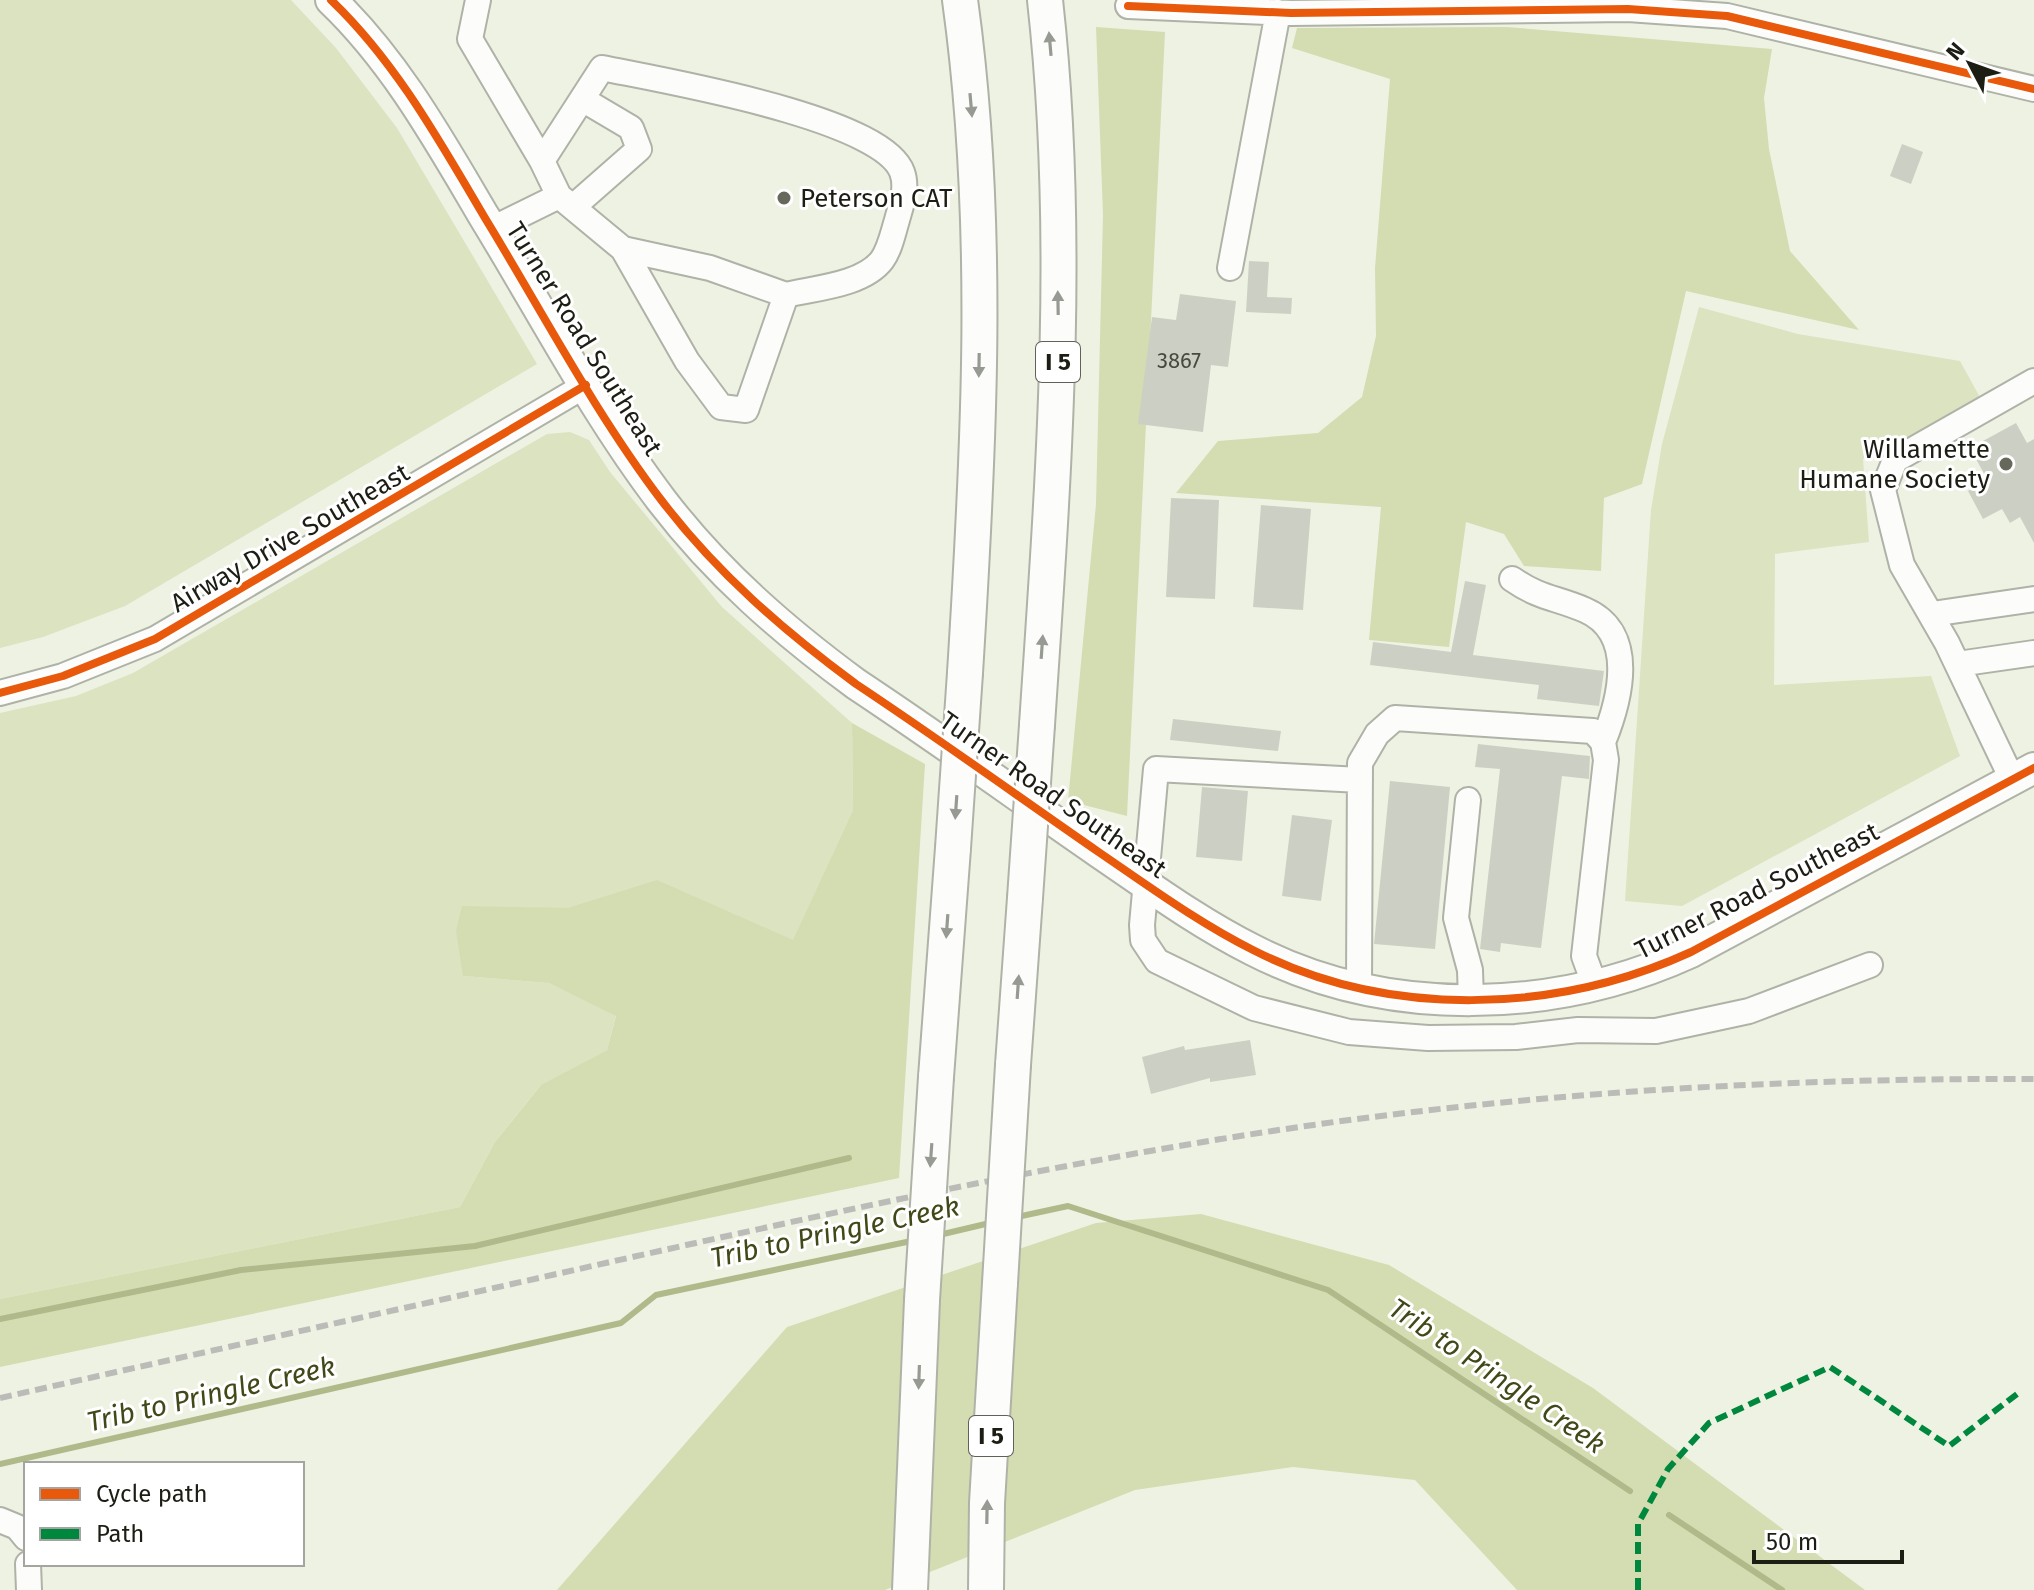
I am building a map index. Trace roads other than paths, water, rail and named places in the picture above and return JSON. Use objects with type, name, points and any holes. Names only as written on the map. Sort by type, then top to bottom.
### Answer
[{"type":"highway","points":[[910,1590],[922,1300],[965,673],[979,360],[973,134],[960,0]]},
{"type":"highway","name":"I 5","points":[[986,1590],[987,1503],[1037,725],[1058,340],[1055,120],[1045,0]]},
{"type":"main road","name":"Turner Road Southeast","points":[[331,0],[382,57],[426,119],[586,385],[662,501],[697,543],[771,618],[856,684],[1146,885],[1254,951],[1300,970],[1393,994],[1471,1000],[1587,988],[1656,968],[1691,952],[2023,774]]},
{"type":"street","points":[[478,0],[470,39],[542,161],[566,201],[623,249],[687,361],[721,407],[746,410],[786,295]]},
{"type":"street","points":[[1128,6],[1278,12],[1628,9],[1727,16],[2034,89]]},
{"type":"street","points":[[1230,268],[1278,12]]},
{"type":"street","points":[[542,161],[602,68],[823,120],[878,146],[903,173],[904,196],[882,261],[864,275],[786,295],[710,268],[623,249]]},
{"type":"street","points":[[492,229],[566,201],[639,149],[631,128],[582,99]]},
{"type":"street","points":[[2023,774],[1932,614],[1909,583],[1883,490],[1895,460],[2034,381]]},
{"type":"street","name":"Airway Drive Southeast","points":[[0,693],[63,676],[155,639],[586,385]]},
{"type":"street","points":[[1512,579],[1536,596],[1587,611],[1608,626],[1618,643],[1619,702],[1603,742],[1606,760],[1584,956],[1587,988],[1578,1030]]},
{"type":"street","points":[[1932,614],[2034,599]]},
{"type":"street","points":[[1958,664],[2034,653]]},
{"type":"street","points":[[1359,986],[1360,763],[1377,734],[1395,718],[1593,731],[1603,742]]},
{"type":"street","points":[[1360,780],[1156,769],[1143,940],[1157,961],[1254,1008],[1349,1032],[1428,1038],[1516,1037],[1578,1030],[1632,1032],[1680,1027],[1749,1011],[1870,965]]},
{"type":"street","points":[[1468,800],[1456,918],[1470,970],[1471,1000]]},
{"type":"street","points":[[0,1520],[17,1527],[24,1536]]},
{"type":"street","points":[[28,1566],[29,1590]]},
{"type":"waterway","points":[[0,1319],[241,1270],[475,1246],[849,1158]]},
{"type":"waterway","name":"Trib to Pringle Creek","points":[[1017,1217],[1068,1206],[1328,1290],[1630,1491]]},
{"type":"waterway","name":"Trib to Pringle Creek","points":[[939,1235],[994,1222]]},
{"type":"waterway","name":"Trib to Pringle Creek","points":[[0,1464],[621,1323],[656,1295],[916,1240]]},
{"type":"waterway","name":"Trib to Pringle Creek","points":[[1669,1515],[1782,1590]]},
{"type":"railway","points":[[0,1398],[886,1202],[1059,1167],[1233,1137],[1409,1113],[1587,1095],[1766,1084],[2034,1079]]},
{"type":"place","name":"Peterson CAT","points":[[784,198]]},
{"type":"place","name":"Willamette Humane Society","points":[[2006,464]]}]
